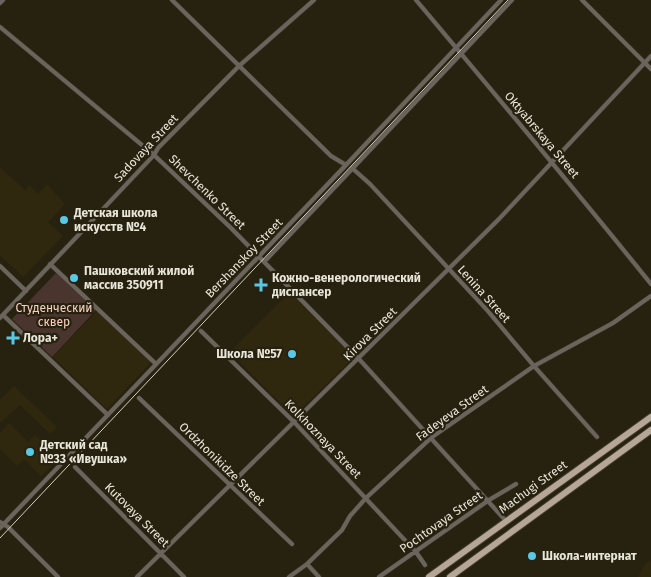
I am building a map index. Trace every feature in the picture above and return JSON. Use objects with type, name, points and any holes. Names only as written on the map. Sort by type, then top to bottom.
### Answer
[{"type":"main road","name":"Machugi Street","points":[[429,577],[651,417]]},
{"type":"main road","name":"Machugi Street","points":[[450,577],[651,430]]},
{"type":"main road","points":[[553,487],[552,495],[556,497],[561,496]]},
{"type":"street","points":[[0,3],[3,0]]},
{"type":"street","points":[[172,0],[331,156],[346,165]]},
{"type":"street","name":"Sadovaya Street","points":[[2,316],[154,155],[158,148],[239,66],[314,0]]},
{"type":"street","name":"Oktyabrskaya Street","points":[[416,0],[553,161],[651,284]]},
{"type":"street","name":"Bershanskoy Street","points":[[1,525],[108,415],[501,0]]},
{"type":"street","name":"Bershanskoy Street","points":[[264,262],[512,0]]},
{"type":"street","points":[[582,0],[651,69]]},
{"type":"street","name":"Shevchenko Street","points":[[0,27],[154,155],[231,228],[359,359],[506,520]]},
{"type":"street","name":"Kirova Street","points":[[138,577],[499,219],[651,56]]},
{"type":"street","name":"Lenina Street","points":[[352,168],[370,184],[487,310],[597,437]]},
{"type":"street","points":[[50,264],[156,364]]},
{"type":"street","points":[[0,266],[26,291]]},
{"type":"street","name":"Fadeyeva Street","points":[[289,577],[307,564],[342,530],[350,516],[366,498],[432,437],[534,366],[613,323],[651,296]]},
{"type":"street","points":[[2,316],[108,415]]},
{"type":"street","name":"Kolkhoznaya Street","points":[[202,330],[294,422],[416,552],[425,565]]},
{"type":"street","name":"Ordzhonikidze Street","points":[[139,398],[292,544]]},
{"type":"street","name":"Kutovaya Street","points":[[75,467],[184,577]]},
{"type":"street","name":"Pochtovaya Street","points":[[379,577],[488,500],[516,484]]},
{"type":"street","points":[[1,525],[10,528],[58,577]]},
{"type":"street","points":[[307,564],[318,577]]},
{"type":"shaded area","points":[[0,167],[25,190],[29,185],[38,194],[47,184],[65,204],[48,222],[63,236],[23,277],[0,255]]},
{"type":"shaded area","name":"Школа №57","points":[[291,291],[355,356],[294,416],[230,352]]},
{"type":"shaded area","points":[[97,311],[151,362],[107,409],[53,357]]},
{"type":"shaded area","points":[[14,386],[57,427],[50,434],[20,405],[0,423],[0,400]]},
{"type":"shaded area","name":"Детский сад №33 «Ивушка»","points":[[9,423],[28,442],[35,435],[42,442],[44,440],[61,456],[41,476],[24,459],[17,466],[0,449],[0,433]]},
{"type":"shaded area","points":[[651,561],[651,577],[638,577],[645,564]]},
{"type":"green space","name":"Студенческий сквер","points":[[56,273],[96,310],[52,357],[12,319]]},
{"type":"tram line","points":[[0,538],[508,0]]},
{"type":"place","name":"Детская школа искусств №4","points":[[64,220]]},
{"type":"place","name":"Пашковский жилой массив 350911","points":[[74,278]]},
{"type":"place","name":"Кожно-венерологический диспансер","points":[[261,285]]},
{"type":"place","name":"Лора+","points":[[13,338]]},
{"type":"place","name":"Школа №57","points":[[292,354]]},
{"type":"place","name":"Детский сад №33 «Ивушка»","points":[[30,452]]},
{"type":"place","name":"Школа-интернат","points":[[532,556]]}]
